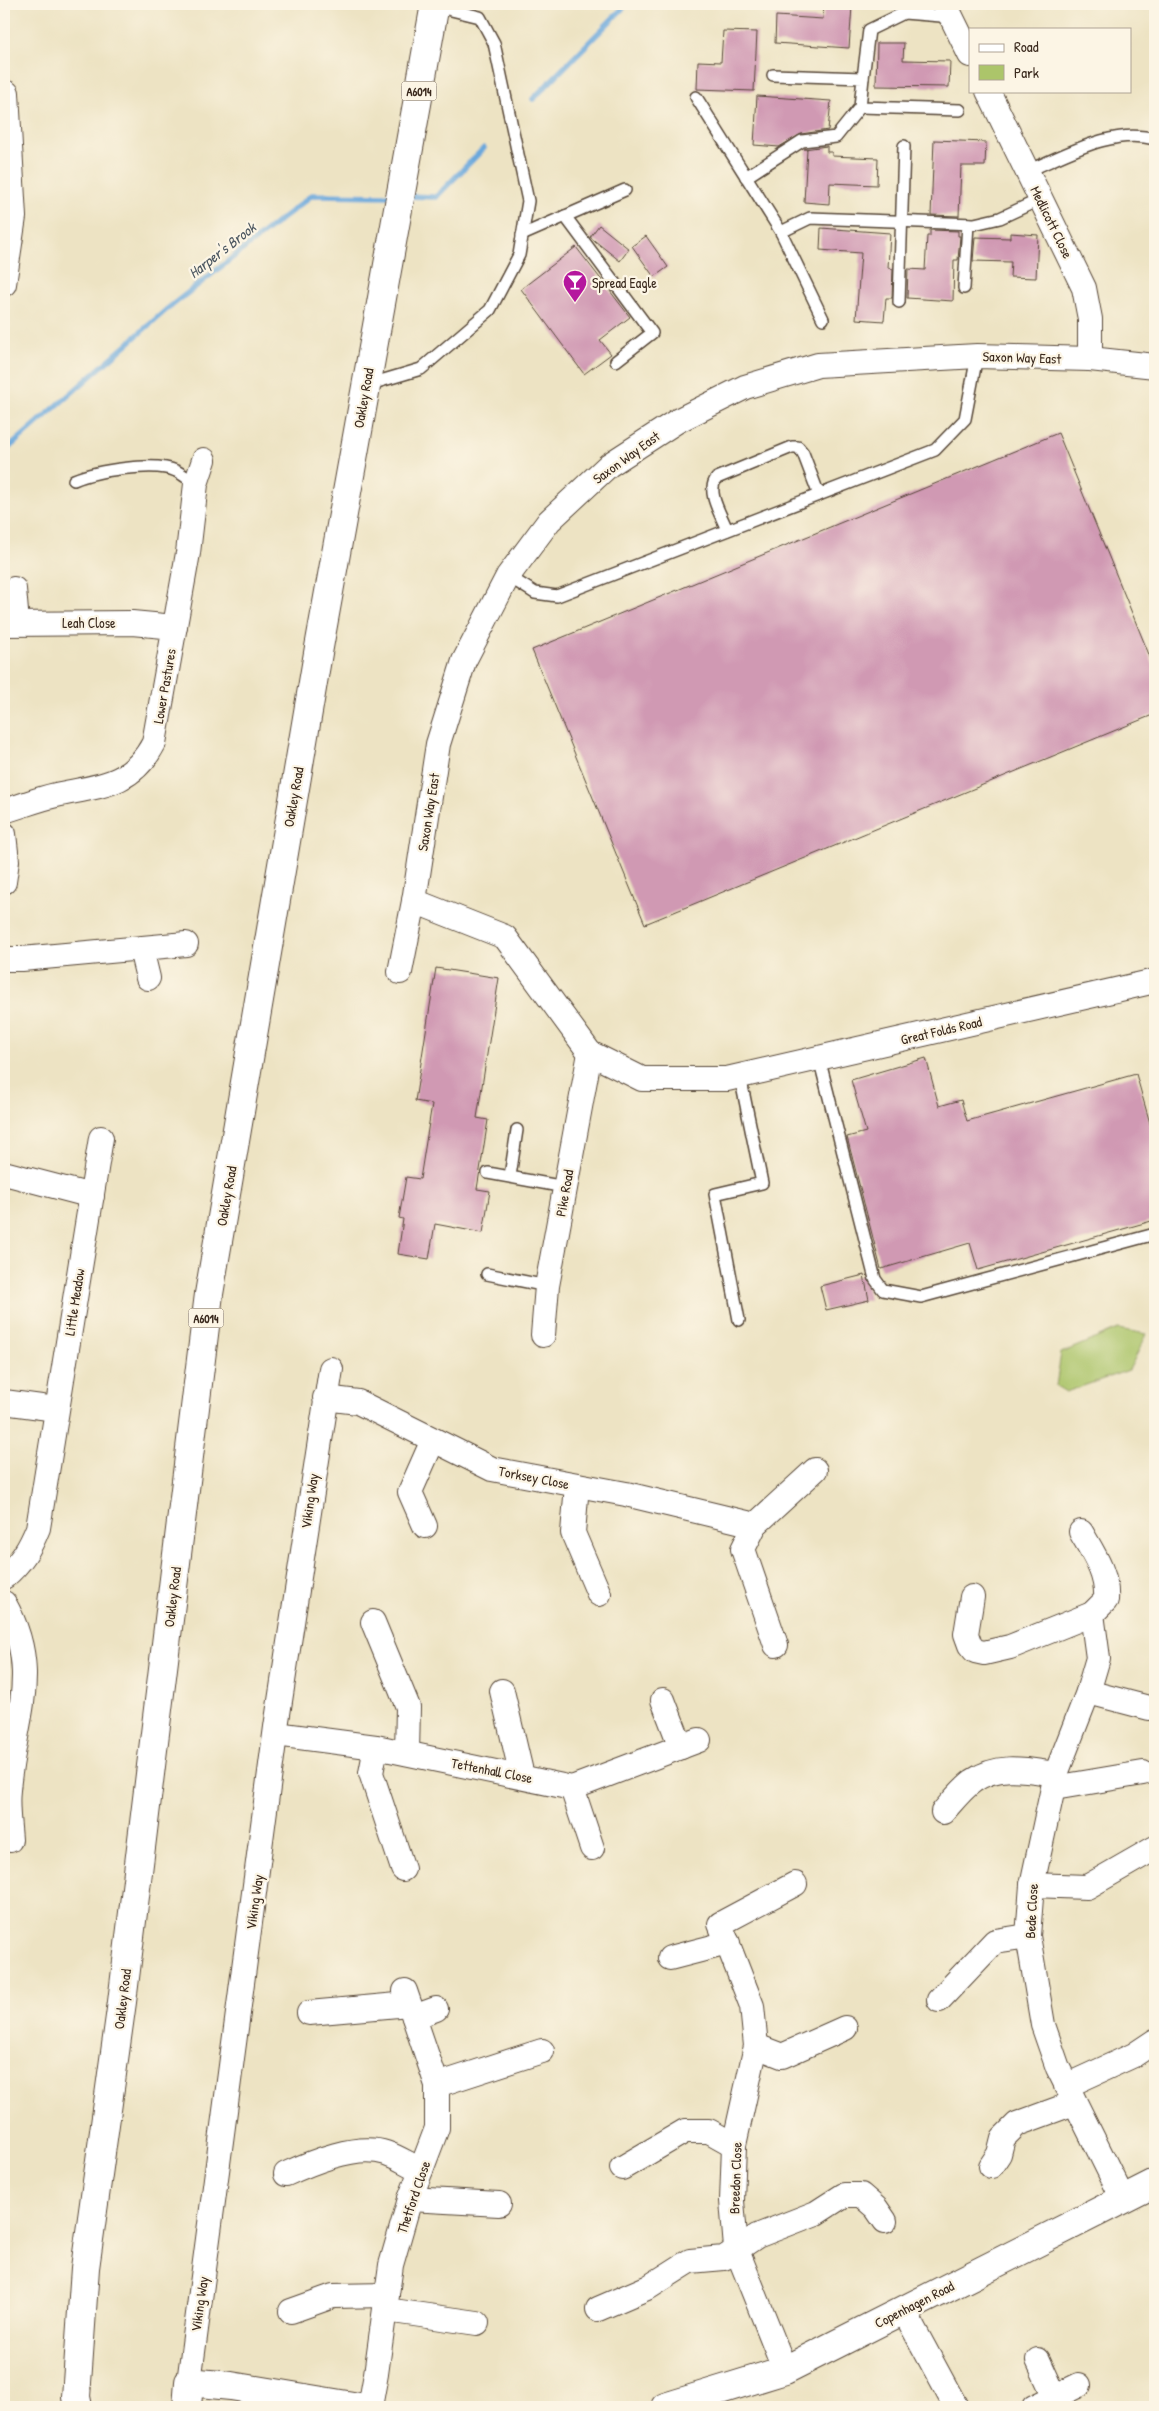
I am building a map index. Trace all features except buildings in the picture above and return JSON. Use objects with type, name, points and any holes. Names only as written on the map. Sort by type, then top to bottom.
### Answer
[{"type":"main road","name":"Oakley Road","points":[[76,2404],[85,2268],[124,1992],[209,1294],[318,653],[435,5]]},
{"type":"main road","name":"Copenhagen Road","points":[[665,2407],[785,2370],[1155,2183]]},
{"type":"main road","points":[[188,2395],[231,2386],[359,2407]]},
{"type":"street","points":[[945,4],[969,53]]},
{"type":"street","name":"Medlicott Close","points":[[988,92],[1084,288],[1090,320],[1090,359]]},
{"type":"street","points":[[4,93],[7,93],[14,217],[4,284]]},
{"type":"street","name":"Saxon Way East","points":[[400,972],[414,901],[438,744],[464,661],[508,576],[549,521],[609,466],[677,421],[745,387],[818,365],[977,356],[1090,359],[1155,366]]},
{"type":"street","name":"Lower Pastures","points":[[4,811],[55,796],[99,787],[131,773],[142,763],[154,743],[188,553],[196,484],[204,460]]},
{"type":"street","points":[[11,624],[14,589]]},
{"type":"street","name":"Leah Close","points":[[11,624],[132,623],[175,627]]},
{"type":"street","points":[[4,834],[7,861],[4,882]]},
{"type":"street","points":[[414,901],[505,937],[590,1053]]},
{"type":"street","points":[[4,957],[8,959],[22,959],[186,944]]},
{"type":"street","points":[[141,949],[148,978]]},
{"type":"street","name":"Great Folds Road","points":[[590,1053],[642,1079],[734,1078],[1155,981]]},
{"type":"street","name":"Pike Road","points":[[543,1334],[547,1286],[590,1053]]},
{"type":"street","name":"Little Meadow","points":[[4,1577],[23,1558],[32,1545],[38,1528],[101,1138]]},
{"type":"street","points":[[4,1173],[92,1196]]},
{"type":"street","name":"Viking Way","points":[[188,2395],[276,1734],[330,1369]]},
{"type":"street","name":"Torksey Close","points":[[325,1398],[358,1402],[492,1469],[626,1494],[755,1525]]},
{"type":"street","points":[[4,1402],[56,1408]]},
{"type":"street","points":[[425,1526],[410,1492],[433,1440]]},
{"type":"street","points":[[776,1644],[742,1549],[755,1525],[815,1470]]},
{"type":"street","points":[[577,1485],[573,1533],[600,1594]]},
{"type":"street","points":[[972,1598],[966,1634],[970,1645],[976,1651],[984,1653],[1010,1646],[1092,1614],[1106,1600],[1107,1590],[1101,1567],[1081,1532]]},
{"type":"street","points":[[4,1603],[19,1636],[25,1679],[6,1792],[10,1840]]},
{"type":"street","name":"Bede Close","points":[[1092,1614],[1098,1658],[1088,1692],[1055,1781],[1039,1844],[1032,1885],[1028,1936],[1043,2025],[1070,2094],[1123,2199]]},
{"type":"street","points":[[374,1622],[408,1707],[407,1754]]},
{"type":"street","points":[[502,1691],[522,1776]]},
{"type":"street","points":[[1088,1692],[1149,1708],[1155,1707]]},
{"type":"street","points":[[592,1848],[572,1788],[690,1744],[663,1700]]},
{"type":"street","name":"Tettenhall Close","points":[[276,1734],[376,1747],[522,1776],[572,1788]]},
{"type":"street","points":[[376,1747],[371,1773],[403,1869]]},
{"type":"street","points":[[943,1812],[972,1782],[1007,1768],[1055,1781],[1142,1772]]},
{"type":"street","points":[[1032,1885],[1087,1887],[1155,1848]]},
{"type":"street","points":[[670,1958],[724,1934],[795,1884]]},
{"type":"street","name":"Breedon Close","points":[[724,1934],[752,2006],[756,2046],[734,2145],[732,2201],[736,2248],[785,2370]]},
{"type":"street","points":[[939,2000],[995,1941],[1028,1936]]},
{"type":"street","name":"Thetford Close","points":[[309,2013],[416,2005],[437,2085],[437,2128],[410,2199],[391,2265],[370,2407]]},
{"type":"street","points":[[756,2046],[782,2056],[845,2028]]},
{"type":"street","points":[[991,2166],[999,2154],[1003,2138],[1017,2124],[1070,2094],[1155,2041]]},
{"type":"street","points":[[437,2085],[542,2051]]},
{"type":"street","points":[[622,2168],[685,2131],[709,2131],[734,2145]]},
{"type":"street","points":[[286,2174],[322,2157],[364,2150],[386,2152],[421,2170]]},
{"type":"street","points":[[598,2310],[649,2287],[690,2261],[724,2258],[736,2248],[757,2236],[816,2213],[844,2195],[861,2195],[876,2208],[885,2221]]},
{"type":"street","points":[[410,2199],[499,2204]]},
{"type":"street","points":[[291,2311],[333,2296],[387,2302],[478,2323]]},
{"type":"street","points":[[904,2309],[956,2407]]},
{"type":"street","points":[[1038,2360],[1055,2397]]},
{"type":"street","points":[[1034,2407],[1079,2385]]},
{"type":"lane","points":[[366,385],[421,369],[490,310],[519,254],[528,201],[494,42],[480,17],[435,5]]},
{"type":"lane","points":[[746,177],[802,141],[836,137],[860,107],[869,30],[904,13],[941,16],[956,27]]},
{"type":"lane","points":[[773,75],[863,78]]},
{"type":"lane","points":[[696,97],[781,232],[823,319]]},
{"type":"lane","points":[[860,107],[960,110]]},
{"type":"lane","points":[[1027,171],[1101,141],[1139,134],[1155,139]]},
{"type":"lane","points":[[899,302],[900,221],[904,146]]},
{"type":"lane","points":[[522,235],[625,190]]},
{"type":"lane","points":[[781,232],[810,218],[968,224],[1000,218],[1041,199]]},
{"type":"lane","points":[[565,216],[652,333],[616,361]]},
{"type":"lane","points":[[964,288],[968,224]]},
{"type":"lane","points":[[508,576],[535,593],[558,596],[935,450],[965,419],[977,356]]},
{"type":"lane","points":[[727,530],[711,490],[713,482],[717,478],[792,447],[798,447],[802,452],[819,495]]},
{"type":"lane","points":[[74,480],[89,474],[117,469],[143,468],[175,470],[196,484]]},
{"type":"lane","points":[[819,1058],[875,1280],[883,1290],[921,1297],[1155,1234]]},
{"type":"lane","points":[[734,1078],[762,1183],[715,1194],[739,1320]]},
{"type":"lane","points":[[510,1176],[517,1130]]},
{"type":"lane","points":[[488,1173],[565,1187]]},
{"type":"lane","points":[[487,1274],[547,1286]]},
{"type":"green space","points":[[1118,1329],[1147,1334],[1129,1370],[1066,1392],[1056,1386],[1061,1353]]},
{"type":"waterway","points":[[533,99],[627,4]]},
{"type":"waterway","name":"Harper's Brook","points":[[407,196],[436,197],[484,148]]},
{"type":"waterway","name":"Harper's Brook","points":[[4,452],[166,310],[312,195],[392,196]]},
{"type":"place","name":"Spread Eagle","points":[[575,303]]}]
